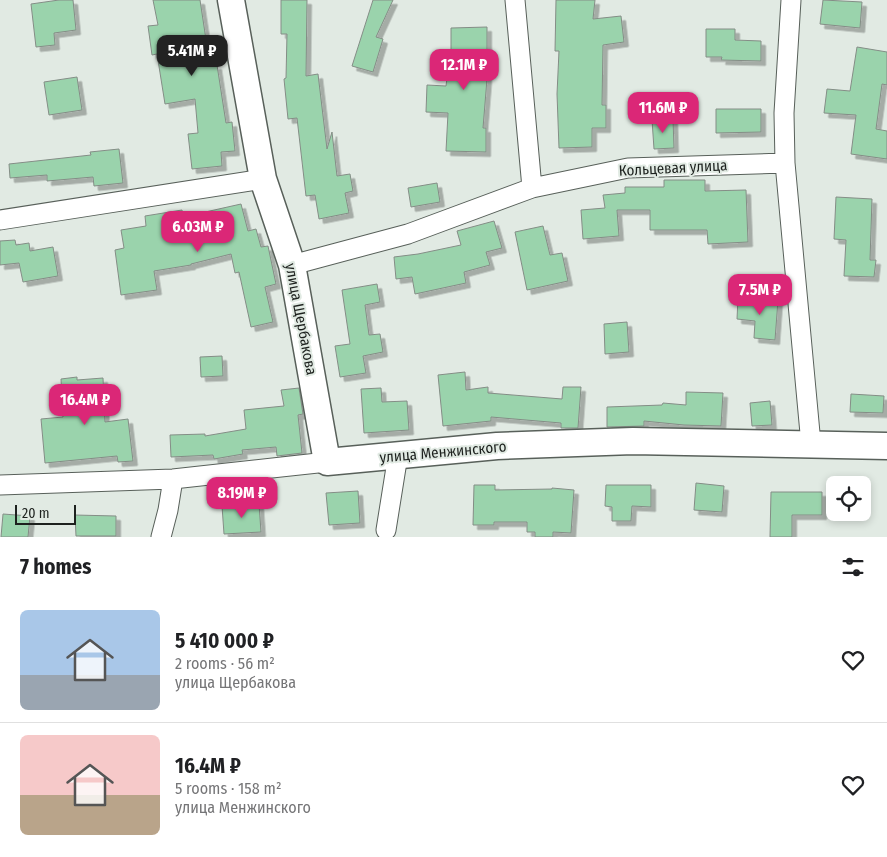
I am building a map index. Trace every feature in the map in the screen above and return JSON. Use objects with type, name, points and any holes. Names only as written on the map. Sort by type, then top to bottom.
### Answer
[{"type":"street","name":"улица Щербакова","points":[[231,0],[263,179],[292,265],[326,462]]},
{"type":"street","points":[[515,0],[532,188]]},
{"type":"street","points":[[792,0],[784,113],[785,162],[811,444]]},
{"type":"street","name":"Кольцевая улица","points":[[292,265],[408,234],[532,188],[628,168],[785,162]]},
{"type":"street","points":[[1,215],[263,179]]},
{"type":"street","name":"улица Менжинского","points":[[0,485],[173,479],[497,446],[633,441],[887,446]]},
{"type":"street","points":[[386,530],[398,455]]},
{"type":"street","points":[[161,537],[173,479]]},
{"type":"building","points":[[73,0],[76,30],[54,33],[55,45],[36,47],[31,4]]},
{"type":"building","points":[[153,0],[200,0],[210,66],[217,65],[226,123],[232,122],[235,151],[221,152],[222,166],[192,169],[188,134],[198,133],[195,99],[165,104],[157,54],[152,55],[148,26],[158,25]]},
{"type":"building","points":[[281,0],[307,0],[306,76],[318,74],[327,149],[332,132],[337,176],[350,174],[353,191],[345,193],[349,213],[319,219],[315,195],[306,196],[297,118],[288,119],[284,79],[286,78],[287,34],[281,34]]},
{"type":"building","points":[[373,0],[393,0],[376,37],[383,39],[373,72],[352,66]]},
{"type":"building","points":[[556,0],[595,0],[593,19],[621,16],[624,42],[603,45],[602,105],[606,105],[606,128],[592,128],[592,147],[559,148],[557,94],[559,51],[555,51]]},
{"type":"building","points":[[823,0],[862,2],[860,28],[820,24]]},
{"type":"building","points":[[487,27],[487,79],[483,128],[486,128],[486,152],[446,151],[448,113],[426,112],[427,85],[446,86],[447,78],[451,78],[451,28]]},
{"type":"building","points":[[706,29],[735,29],[735,40],[761,41],[761,61],[721,60],[722,57],[706,57]]},
{"type":"building","points":[[857,47],[887,52],[887,85],[882,84],[876,129],[887,131],[887,159],[851,154],[856,115],[824,113],[827,89],[850,91]]},
{"type":"building","points":[[77,77],[82,110],[49,115],[44,82]]},
{"type":"building","points":[[716,109],[761,109],[761,132],[716,133]]},
{"type":"building","points":[[673,119],[674,148],[654,149],[652,120]]},
{"type":"building","points":[[119,149],[123,183],[94,186],[93,177],[47,181],[47,175],[10,178],[9,164],[91,155],[90,152]]},
{"type":"building","points":[[664,180],[705,180],[705,191],[746,190],[748,242],[708,244],[707,230],[650,230],[650,210],[617,210],[619,236],[583,239],[581,210],[605,208],[603,195],[625,193],[625,187],[664,187]]},
{"type":"building","points":[[437,183],[440,202],[411,207],[408,188]]},
{"type":"building","points":[[836,197],[872,199],[870,260],[876,260],[874,277],[844,276],[846,240],[834,239]]},
{"type":"building","points":[[241,204],[248,231],[256,229],[261,247],[268,246],[276,284],[265,287],[273,322],[251,327],[239,272],[235,273],[231,254],[191,265],[154,271],[157,290],[121,295],[115,250],[124,248],[121,230],[146,226],[145,216],[182,210],[183,217]]},
{"type":"building","points":[[494,221],[502,248],[486,252],[490,265],[464,272],[466,283],[415,294],[412,277],[396,279],[394,257],[461,245],[457,231]]},
{"type":"building","points":[[543,226],[550,255],[562,253],[568,281],[527,290],[515,232]]},
{"type":"building","points":[[15,240],[16,245],[29,243],[30,251],[53,247],[58,276],[23,282],[19,263],[0,265],[0,241]]},
{"type":"building","points":[[377,284],[380,302],[365,305],[369,335],[380,334],[383,352],[363,356],[366,373],[340,377],[335,346],[350,344],[342,290]]},
{"type":"building","points":[[738,298],[778,300],[775,340],[754,338],[755,321],[737,319]]},
{"type":"building","points":[[627,322],[629,352],[605,354],[604,324]]},
{"type":"building","points":[[222,356],[223,376],[201,377],[200,357]]},
{"type":"building","points":[[465,372],[466,390],[488,387],[488,393],[562,399],[563,387],[581,387],[578,428],[561,428],[561,423],[491,417],[491,421],[443,426],[438,375]]},
{"type":"building","points":[[77,377],[77,380],[103,378],[105,422],[128,419],[133,461],[118,462],[117,456],[45,463],[41,419],[63,417],[61,379]]},
{"type":"building","points":[[299,388],[303,414],[298,415],[302,453],[277,456],[276,447],[242,450],[243,454],[214,459],[213,455],[171,457],[170,435],[205,434],[205,436],[246,429],[244,410],[284,406],[281,390]]},
{"type":"building","points":[[381,388],[382,402],[407,401],[409,430],[364,433],[361,389]]},
{"type":"building","points":[[686,392],[723,393],[721,426],[644,421],[644,426],[607,427],[607,407],[662,405],[663,403],[686,405]]},
{"type":"building","points":[[851,394],[884,396],[883,413],[850,412]]},
{"type":"building","points":[[770,401],[772,425],[752,426],[750,403]]},
{"type":"building","points":[[696,483],[724,486],[722,512],[694,510]]},
{"type":"building","points":[[474,485],[495,485],[495,490],[552,488],[574,490],[571,533],[553,532],[553,537],[535,537],[535,532],[527,532],[527,522],[494,522],[494,525],[473,525]]},
{"type":"building","points":[[606,485],[651,485],[651,507],[632,506],[631,521],[612,521],[612,507],[605,506]]},
{"type":"building","points":[[358,491],[360,523],[329,525],[326,493]]},
{"type":"building","points":[[771,492],[822,492],[822,515],[792,515],[792,537],[770,537]]},
{"type":"building","points":[[259,504],[261,532],[224,534],[222,506]]},
{"type":"building","points":[[3,514],[30,516],[28,537],[1,537]]},
{"type":"building","points":[[75,515],[116,516],[116,536],[76,536]]}]
